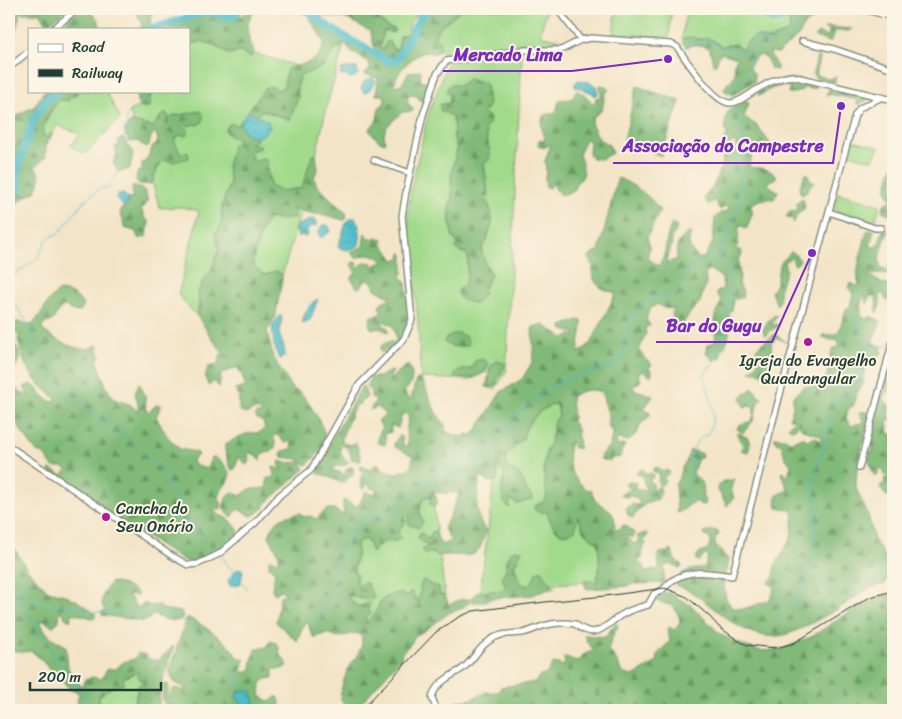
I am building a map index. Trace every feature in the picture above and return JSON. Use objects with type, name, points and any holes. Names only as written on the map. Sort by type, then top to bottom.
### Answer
[{"type":"street","points":[[54,28],[77,9]]},
{"type":"street","points":[[557,9],[580,40]]},
{"type":"street","points":[[862,9],[893,17]]},
{"type":"street","points":[[9,446],[188,565],[198,564],[219,554],[254,523],[280,496],[312,470],[360,385],[404,339],[412,320],[402,216],[423,115],[437,74],[446,61],[525,50],[561,50],[580,40],[591,38],[671,44],[677,47],[703,82],[719,99],[729,103],[736,101],[776,78],[792,76],[893,100]]},
{"type":"street","points":[[802,41],[834,49],[893,69]]},
{"type":"street","points":[[9,68],[28,53]]},
{"type":"street","points":[[437,710],[432,698],[435,691],[448,677],[467,665],[480,648],[494,636],[522,633],[556,624],[575,624],[588,631],[599,630],[606,628],[626,612],[648,605],[654,594],[662,591],[672,581],[688,573],[706,572],[732,576],[855,115],[860,108],[881,98]]},
{"type":"street","points":[[374,160],[410,173]]},
{"type":"street","points":[[830,212],[875,228],[881,228]]},
{"type":"street","points":[[891,264],[893,254]]},
{"type":"street","points":[[859,468],[893,340]]},
{"type":"green space","points":[[435,8],[460,9],[436,32],[434,37],[439,42],[440,48],[434,54],[426,52],[416,56],[410,60],[398,75],[394,86],[402,84],[408,73],[421,70],[420,81],[429,81],[430,73],[435,73],[425,102],[421,101],[417,96],[408,95],[408,102],[413,111],[402,112],[386,128],[385,143],[379,141],[369,130],[377,120],[379,108],[385,102],[383,95],[376,95],[378,78],[364,74],[371,68],[368,61],[351,52],[345,42],[336,49],[324,66],[300,76],[297,88],[298,98],[290,120],[262,110],[255,118],[257,140],[251,143],[261,147],[249,152],[254,162],[265,158],[268,160],[266,171],[271,187],[281,191],[302,188],[312,156],[316,155],[318,169],[314,177],[317,186],[347,214],[345,220],[343,220],[313,214],[294,207],[295,218],[269,218],[261,233],[253,262],[253,266],[265,275],[276,271],[281,275],[282,280],[275,318],[267,331],[273,357],[292,389],[302,395],[316,414],[325,435],[324,443],[318,454],[307,465],[298,459],[282,457],[283,451],[292,449],[291,441],[285,443],[277,435],[273,436],[275,449],[273,451],[263,453],[261,460],[250,452],[248,455],[249,463],[246,465],[239,457],[234,470],[231,469],[225,451],[225,444],[243,435],[263,430],[265,428],[263,422],[256,418],[256,414],[260,414],[262,410],[254,410],[245,414],[239,410],[239,398],[235,390],[246,387],[237,367],[221,374],[219,387],[214,381],[209,386],[207,384],[207,370],[210,365],[215,366],[218,363],[222,351],[197,316],[198,292],[205,276],[211,272],[219,248],[215,233],[219,231],[222,221],[222,205],[230,183],[227,167],[232,146],[238,141],[234,136],[230,137],[225,131],[229,124],[238,125],[265,88],[272,86],[278,90],[284,87],[287,69],[311,61],[322,49],[324,42],[308,15],[290,9],[310,9],[337,32],[345,33],[366,48],[394,62],[404,55],[413,29],[425,11]]},
{"type":"green space","points":[[9,9],[68,9],[47,24],[40,12],[20,14],[9,57]]},
{"type":"green space","points":[[78,9],[89,9],[99,21],[100,28],[63,28],[70,14]]},
{"type":"green space","points":[[135,9],[153,12],[149,28],[140,28],[142,24]]},
{"type":"green space","points":[[247,9],[257,9],[248,23],[248,34],[254,51],[251,57],[240,52],[228,54],[202,41],[193,44],[190,42],[190,28],[159,28],[187,17],[216,12],[242,16]]},
{"type":"green space","points":[[312,9],[336,9],[345,11],[347,14],[360,11],[364,17],[367,12],[373,13],[382,10],[382,16],[378,17],[379,20],[388,27],[394,28],[395,32],[391,33],[386,30],[383,32],[380,49],[384,49],[386,42],[389,41],[394,50],[398,49],[400,36],[407,34],[400,51],[394,57],[386,55],[375,48],[370,30],[347,19],[320,15]]},
{"type":"green space","points":[[336,9],[421,9],[410,22],[407,34],[400,36],[398,49],[380,49],[383,32],[394,28],[388,27],[373,14],[354,16]]},
{"type":"green space","points":[[460,9],[547,9],[540,35],[567,41],[560,44],[528,43],[436,52],[440,48],[434,37],[436,32]]},
{"type":"green space","points":[[616,9],[672,9],[669,37],[613,34]]},
{"type":"green space","points":[[686,9],[752,9],[777,15],[788,9],[794,9],[789,22],[789,30],[770,39],[761,36],[742,50],[735,44],[721,46],[713,40],[682,39]]},
{"type":"green space","points":[[752,9],[788,9],[788,11],[777,15]]},
{"type":"green space","points":[[794,9],[817,9],[809,14],[812,21],[804,24],[794,40],[779,53],[769,52],[777,70],[771,69],[767,59],[762,55],[756,56],[749,67],[754,74],[755,81],[734,94],[725,91],[724,88],[733,78],[734,64],[737,58],[722,53],[719,55],[716,64],[713,64],[710,49],[699,45],[687,47],[683,43],[683,39],[692,37],[701,40],[707,37],[721,46],[735,44],[742,49],[748,41],[757,36],[766,40],[772,40],[780,34],[787,33],[790,29],[789,22]]},
{"type":"green space","points":[[824,28],[852,29],[848,31],[835,31],[830,42],[815,37],[818,33],[828,37],[829,33]]},
{"type":"green space","points":[[202,41],[228,54],[240,52],[250,57],[253,53],[296,66],[287,69],[284,87],[278,90],[265,88],[238,125],[229,124],[225,131],[238,140],[227,167],[230,183],[222,205],[222,221],[219,231],[215,233],[219,247],[211,272],[205,276],[198,292],[197,316],[178,295],[199,211],[181,207],[160,208],[153,179],[162,160],[174,162],[181,154],[173,140],[180,135],[185,124],[203,122],[169,125],[166,124],[166,113],[159,118],[154,128],[133,122],[129,111],[140,106],[141,108],[153,92],[190,92],[190,42],[193,44]]},
{"type":"green space","points":[[345,41],[327,105],[316,155],[312,157],[302,188],[281,191],[271,187],[265,158],[254,163],[249,152],[260,147],[251,143],[255,118],[262,110],[298,98],[297,88],[300,76],[324,66],[336,49],[342,46]]},
{"type":"green space","points":[[522,52],[506,372],[495,389],[486,387],[489,374],[486,372],[470,380],[421,378],[418,321],[408,215],[411,189],[428,115],[448,62]],"holes":[[[466,80],[487,86],[484,112],[490,154],[484,164],[488,193],[486,199],[491,211],[492,224],[487,241],[482,248],[483,257],[491,274],[483,290],[464,287],[467,279],[468,256],[458,251],[458,245],[452,235],[450,223],[451,176],[457,149],[451,115],[440,110],[441,104],[449,103],[450,94]],[[496,361],[499,361],[502,373],[498,377],[496,385],[488,383],[490,368]]]},
{"type":"green space","points":[[819,53],[817,75],[829,79],[836,76],[835,83],[818,79],[813,75]]},
{"type":"green space","points":[[469,79],[484,82],[489,104],[484,112],[490,118],[489,124],[485,128],[490,154],[489,160],[484,164],[488,193],[486,199],[491,211],[492,224],[482,252],[491,274],[483,290],[484,293],[476,304],[462,300],[458,296],[458,290],[466,280],[468,257],[467,254],[456,249],[458,244],[452,235],[450,223],[451,176],[457,149],[454,139],[453,117],[440,110],[440,104],[450,103],[450,94],[447,92],[447,89],[451,84],[460,86]]},
{"type":"green space","points":[[786,79],[795,79],[815,84],[816,88],[809,89],[806,87],[798,92],[788,93],[790,87],[783,86],[758,95],[758,92]]},
{"type":"green space","points":[[600,85],[605,86],[609,90],[605,94],[602,110],[593,117],[591,123],[599,139],[609,145],[612,153],[601,159],[592,158],[589,153],[590,142],[585,138],[579,155],[584,172],[582,178],[575,184],[575,189],[566,194],[561,194],[552,182],[550,188],[546,187],[545,161],[551,144],[544,148],[538,146],[539,140],[544,141],[545,138],[541,126],[543,116],[556,112],[559,100],[572,99],[576,91],[584,94],[592,103],[595,103],[596,98],[601,96]]},
{"type":"green space","points":[[637,86],[680,101],[661,156],[624,140]]},
{"type":"green space","points":[[830,88],[872,98],[858,105],[856,103],[857,100],[831,94],[827,96],[826,94]]},
{"type":"green space","points":[[43,92],[78,92],[73,97],[69,95],[69,101],[60,100],[53,107],[45,121],[43,136],[47,137],[51,133],[46,146],[45,158],[35,167],[40,180],[35,192],[23,198],[17,204],[9,202],[9,175],[16,140],[14,137],[9,136],[9,120],[34,107]]},
{"type":"green space","points":[[78,92],[107,92],[120,118],[85,154],[71,146],[80,134],[57,125],[50,139],[51,134],[47,137],[43,136],[44,126],[56,104],[66,96],[76,95]]},
{"type":"green space","points":[[137,92],[153,92],[148,98],[150,105],[148,108],[141,108],[137,102]]},
{"type":"green space","points":[[746,100],[749,103],[744,117],[756,125],[771,144],[769,149],[763,143],[754,151],[749,165],[752,168],[768,170],[776,175],[776,178],[768,182],[768,185],[778,191],[774,199],[761,200],[750,206],[753,211],[747,228],[739,225],[738,244],[735,249],[741,250],[742,253],[738,260],[740,279],[738,284],[743,291],[743,296],[739,299],[733,299],[732,310],[729,313],[729,333],[726,343],[721,350],[721,357],[714,361],[706,353],[708,345],[716,341],[715,320],[717,310],[722,301],[717,291],[723,289],[722,278],[709,269],[705,275],[706,283],[700,302],[682,325],[675,328],[672,313],[675,309],[664,308],[657,304],[649,310],[646,319],[650,326],[645,327],[646,333],[639,350],[652,365],[648,368],[652,371],[652,374],[650,376],[643,371],[638,373],[641,381],[633,389],[653,396],[645,407],[650,416],[640,425],[637,433],[629,441],[618,439],[616,441],[618,446],[625,445],[619,458],[614,457],[610,461],[600,458],[602,453],[609,447],[613,432],[607,426],[608,413],[601,392],[586,390],[571,397],[573,419],[570,421],[572,421],[577,429],[579,448],[574,448],[572,443],[570,445],[570,468],[585,489],[591,490],[595,501],[604,506],[613,515],[614,529],[617,530],[624,525],[635,534],[633,538],[628,536],[611,536],[615,538],[628,538],[634,544],[639,541],[637,536],[645,533],[648,534],[644,541],[646,544],[643,548],[642,559],[637,562],[638,564],[643,564],[646,570],[644,574],[653,569],[659,570],[658,555],[666,552],[667,554],[669,550],[672,551],[674,559],[682,567],[679,568],[672,564],[664,566],[664,583],[586,588],[584,582],[586,580],[598,582],[598,543],[584,532],[578,516],[575,530],[564,534],[556,530],[547,512],[539,512],[534,509],[535,506],[543,502],[547,497],[544,464],[552,435],[553,423],[559,416],[557,405],[554,404],[543,410],[530,422],[523,439],[513,450],[507,451],[505,457],[507,468],[521,476],[526,489],[533,499],[517,504],[510,499],[509,508],[502,494],[504,471],[499,468],[500,463],[497,463],[497,480],[489,482],[482,477],[479,478],[478,512],[479,519],[486,531],[481,545],[476,552],[467,555],[436,555],[430,552],[425,555],[421,551],[427,545],[418,539],[420,533],[430,538],[432,532],[435,531],[441,545],[449,542],[450,539],[444,529],[459,495],[455,492],[446,494],[434,492],[438,503],[434,507],[430,504],[431,496],[424,498],[420,510],[423,521],[421,526],[419,528],[410,525],[408,522],[409,516],[405,515],[405,524],[402,525],[398,533],[401,538],[396,541],[382,542],[372,553],[368,541],[363,539],[358,542],[356,548],[358,554],[354,564],[354,573],[357,574],[356,579],[360,590],[365,590],[360,586],[364,582],[368,585],[375,598],[365,599],[347,595],[357,606],[370,602],[368,610],[371,612],[366,618],[366,623],[386,597],[401,593],[406,597],[411,591],[418,602],[422,581],[424,580],[431,585],[439,587],[439,594],[445,596],[449,605],[459,600],[469,599],[470,602],[460,609],[449,613],[415,636],[412,643],[402,652],[402,657],[355,710],[347,710],[348,708],[341,698],[342,687],[348,669],[353,660],[356,659],[362,645],[362,636],[357,633],[338,637],[326,633],[313,637],[306,619],[297,641],[276,622],[280,596],[286,594],[281,590],[275,594],[272,590],[275,572],[269,567],[269,559],[279,562],[279,555],[269,536],[274,525],[284,517],[300,513],[304,517],[310,516],[316,519],[327,509],[334,509],[344,516],[343,501],[345,500],[357,506],[366,491],[371,494],[377,492],[376,489],[371,488],[367,483],[365,488],[362,489],[360,477],[364,473],[360,468],[362,465],[369,470],[378,463],[389,473],[401,472],[411,468],[413,456],[395,447],[394,444],[399,436],[402,437],[403,446],[408,445],[406,430],[409,417],[405,413],[401,416],[398,428],[391,425],[391,432],[385,434],[386,443],[384,445],[378,443],[378,437],[382,428],[378,420],[386,416],[378,407],[370,410],[376,400],[371,397],[371,391],[366,387],[371,377],[380,377],[393,371],[390,376],[391,379],[406,365],[409,366],[412,380],[404,391],[408,399],[411,399],[416,380],[421,378],[436,413],[445,425],[445,431],[464,437],[466,434],[472,435],[476,431],[501,392],[522,379],[533,361],[533,327],[543,324],[564,338],[572,334],[575,337],[575,333],[563,330],[562,326],[578,320],[582,321],[579,353],[592,342],[616,293],[605,290],[598,285],[594,277],[593,265],[588,258],[594,252],[599,251],[618,178],[642,192],[660,211],[647,237],[650,248],[647,257],[658,266],[663,257],[672,223],[677,227],[671,237],[672,243],[666,265],[671,261],[677,260],[678,243],[690,232],[689,245],[691,250],[698,258],[704,258],[713,242],[715,218],[729,209],[728,206],[725,206],[720,210],[715,200],[708,204],[704,199],[713,187],[723,161],[723,155],[728,152],[735,152],[735,141],[725,147],[722,146],[727,135],[726,117],[730,109]]},
{"type":"green space","points":[[202,112],[203,120],[198,125],[188,126],[186,124],[184,127],[188,129],[186,136],[180,135],[174,140],[181,154],[188,153],[189,158],[174,162],[162,160],[156,174],[152,176],[151,184],[138,183],[136,179],[138,171],[142,172],[142,163],[146,161],[153,146],[158,141],[156,132],[151,136],[147,148],[137,141],[129,142],[124,131],[129,123],[133,122],[153,127],[159,118],[165,114],[169,116],[166,124],[168,125],[168,120],[173,116]]},
{"type":"green space","points":[[121,138],[127,144],[125,146],[130,147],[133,153],[130,168],[118,171],[113,163],[117,154],[115,147],[119,146],[118,142]]},
{"type":"green space","points":[[852,140],[879,147],[873,160],[848,154]]},
{"type":"green space","points":[[893,166],[893,223],[891,221],[892,215],[882,211],[884,204],[892,200],[886,190]]},
{"type":"green space","points":[[805,174],[808,174],[810,180],[814,182],[803,195],[799,188]]},
{"type":"green space","points":[[134,185],[144,190],[148,201],[141,209],[149,222],[147,236],[139,239],[135,231],[124,228],[123,219],[120,215],[121,209],[127,205],[128,199],[133,198],[132,187]]},
{"type":"green space","points":[[838,193],[880,205],[875,223],[834,210]]},
{"type":"green space","points":[[803,198],[805,208],[798,214],[793,223],[794,219],[787,218],[787,215],[790,212],[796,211],[797,202]]},
{"type":"green space","points":[[293,206],[301,211],[282,276],[276,271],[265,275],[253,267],[254,256],[261,233],[270,218],[278,220]]},
{"type":"green space","points":[[874,230],[870,244],[873,248],[879,244],[883,230],[888,231],[879,258],[880,267],[890,271],[893,259],[893,275],[869,275],[881,283],[893,286],[893,301],[886,300],[883,293],[880,294],[880,305],[877,313],[876,296],[870,296],[867,304],[866,296],[864,296],[861,303],[861,316],[866,319],[871,316],[881,321],[872,342],[882,346],[881,354],[865,369],[863,385],[856,394],[854,405],[848,409],[846,419],[851,426],[864,422],[859,412],[867,412],[869,415],[857,467],[856,488],[868,515],[874,540],[891,566],[893,564],[893,582],[886,579],[885,584],[865,591],[840,608],[791,633],[765,636],[753,633],[732,622],[693,593],[676,585],[677,580],[686,571],[705,567],[708,556],[705,555],[698,562],[696,559],[698,554],[709,547],[710,538],[705,536],[704,533],[712,530],[717,531],[719,534],[715,539],[715,545],[729,560],[724,585],[726,599],[732,608],[743,609],[768,601],[773,594],[774,586],[768,583],[774,576],[775,566],[791,538],[794,514],[788,509],[777,508],[776,496],[788,490],[782,473],[785,472],[786,477],[788,476],[791,465],[785,457],[782,446],[776,442],[774,437],[785,438],[791,442],[801,437],[808,440],[816,437],[819,441],[821,439],[821,436],[801,428],[799,421],[797,427],[789,428],[789,425],[794,422],[794,419],[789,419],[793,408],[793,397],[804,386],[822,387],[825,382],[833,348],[839,347],[838,339],[830,340],[823,337],[823,335],[833,335],[839,332],[846,309],[850,307],[853,293],[848,287],[850,283],[859,285],[859,266],[867,231]]},
{"type":"green space","points":[[365,233],[367,238],[375,239],[377,237],[383,239],[379,244],[383,244],[394,260],[400,258],[401,253],[403,254],[403,274],[400,274],[406,284],[410,313],[398,343],[372,368],[388,349],[386,348],[382,353],[380,349],[382,345],[390,341],[396,342],[395,330],[392,325],[381,321],[388,328],[388,332],[379,328],[372,329],[369,325],[371,316],[382,313],[379,306],[382,302],[391,298],[375,289],[372,281],[366,280],[361,287],[357,288],[350,278],[356,274],[351,264],[354,262],[357,263],[358,268],[365,262],[373,263],[373,267],[383,262],[379,256],[365,255],[356,258],[351,253],[363,246]]},
{"type":"green space","points":[[790,252],[793,252],[800,260],[796,265],[792,257],[784,262],[786,270],[779,291],[780,301],[777,305],[771,292],[781,263]]},
{"type":"green space","points":[[59,291],[76,296],[83,305],[82,309],[79,312],[66,306],[62,307],[52,321],[42,326],[42,329],[56,339],[80,349],[87,349],[97,345],[100,357],[97,359],[106,387],[114,399],[131,405],[138,412],[138,402],[135,394],[139,383],[145,395],[146,410],[149,412],[156,405],[161,405],[156,417],[167,436],[180,449],[196,452],[198,455],[192,460],[193,464],[206,469],[211,458],[214,457],[223,463],[230,473],[228,481],[218,498],[222,504],[220,509],[213,509],[218,515],[230,520],[239,531],[226,545],[204,559],[192,562],[180,559],[78,492],[72,483],[50,473],[49,469],[62,475],[67,470],[64,467],[53,467],[43,453],[37,452],[17,423],[11,405],[14,402],[9,400],[9,364],[13,358],[13,342],[20,354],[19,360],[11,374],[10,384],[29,397],[24,387],[31,384],[49,401],[53,402],[56,399],[36,381],[25,364],[18,340],[19,334],[9,332],[9,323],[19,322],[32,325]]},
{"type":"green space","points":[[775,315],[777,316],[772,325],[776,324],[779,326],[765,336],[763,330],[767,322]]},
{"type":"green space","points":[[458,333],[467,337],[468,345],[453,347],[444,342],[445,339]]},
{"type":"green space","points":[[775,334],[786,342],[778,338],[773,341],[768,373],[750,371],[755,367],[759,359],[762,362],[763,359],[756,353],[756,349]]},
{"type":"green space","points":[[483,359],[489,364],[481,374],[468,378],[454,377],[456,372],[471,369],[475,361]]},
{"type":"green space","points":[[496,361],[504,363],[504,368],[498,377],[496,385],[491,387],[488,386],[490,368]]},
{"type":"green space","points":[[891,365],[893,366],[890,385],[884,399],[890,406],[889,416],[892,419],[887,422],[889,434],[893,434],[893,494],[886,496],[880,487],[882,484],[885,484],[884,479],[887,477],[884,474],[885,471],[878,468],[878,475],[874,475],[867,456],[873,452],[871,439],[888,370]]},
{"type":"green space","points":[[362,386],[367,397],[360,401],[360,404],[356,405],[341,439],[348,445],[356,442],[361,459],[359,462],[351,460],[349,450],[340,445],[341,455],[349,462],[346,465],[335,466],[332,470],[342,473],[344,478],[346,470],[351,466],[354,470],[352,476],[342,483],[325,475],[318,474],[319,468],[317,466]]},
{"type":"green space","points":[[753,388],[762,399],[758,402],[753,421],[743,433],[737,429],[739,425],[749,422],[754,417],[754,410],[751,405],[745,408],[741,399],[744,394]]},
{"type":"green space","points":[[554,404],[557,405],[559,416],[553,423],[552,435],[544,464],[547,498],[535,506],[547,512],[552,525],[578,515],[584,532],[598,543],[598,583],[586,580],[584,582],[553,584],[536,573],[532,584],[526,586],[521,583],[514,566],[521,550],[507,558],[506,586],[502,590],[480,592],[494,481],[497,480],[497,462],[500,462],[505,474],[501,486],[510,498],[533,499],[526,489],[521,476],[507,468],[506,457],[509,450],[523,439],[530,422],[543,410]]},
{"type":"green space","points":[[738,433],[748,438],[750,445],[748,452],[741,450],[743,445],[738,437]]},
{"type":"green space","points":[[690,450],[701,453],[702,456],[697,460],[693,473],[703,485],[702,496],[706,502],[705,505],[699,504],[697,501],[677,513],[675,485]]},
{"type":"green space","points":[[280,461],[287,463],[301,462],[305,469],[266,503],[263,509],[252,516],[237,509],[232,518],[223,508],[227,496],[233,492],[240,496],[250,489],[266,488],[268,478],[275,476],[273,467],[282,470],[279,464]]},
{"type":"green space","points":[[657,467],[661,470],[669,471],[663,478],[665,480],[662,485],[658,483],[659,474],[654,472],[653,469]]},
{"type":"green space","points":[[643,469],[646,475],[653,474],[649,481],[656,490],[659,485],[661,491],[658,499],[650,501],[633,518],[628,515],[626,508],[632,504],[638,505],[640,502],[633,496],[625,497],[620,495],[633,489],[626,486],[626,483],[629,482],[636,483],[635,487],[637,490],[646,490],[642,475],[636,474]]},
{"type":"green space","points":[[735,478],[731,490],[734,498],[727,506],[717,488],[723,481],[730,481]]},
{"type":"green space","points":[[431,495],[430,504],[434,507],[437,537],[435,531],[430,538],[423,534],[427,545],[421,551],[440,556],[445,596],[439,594],[439,587],[431,585],[424,580],[420,586],[421,592],[418,603],[406,597],[380,601],[375,615],[366,624],[370,602],[356,606],[347,595],[364,599],[371,594],[367,583],[363,591],[360,590],[355,576],[354,568],[358,554],[356,548],[358,542],[363,539],[368,541],[372,553],[382,542],[396,541],[400,538],[398,533],[405,515],[409,516],[408,522],[423,521],[420,507],[424,498]]},
{"type":"green space","points":[[9,546],[14,548],[27,569],[48,591],[69,596],[72,600],[75,599],[95,614],[95,617],[92,618],[73,613],[70,621],[60,611],[59,621],[52,627],[45,621],[39,621],[50,636],[66,646],[68,668],[71,673],[77,675],[80,686],[83,685],[85,679],[91,677],[101,679],[107,669],[116,669],[123,662],[135,659],[138,653],[147,655],[146,658],[158,661],[174,645],[161,688],[159,704],[161,710],[134,710],[132,703],[135,701],[140,683],[145,686],[138,676],[138,672],[123,678],[124,684],[112,687],[99,696],[99,705],[92,707],[91,710],[67,710],[71,707],[79,708],[78,692],[70,690],[31,651],[9,650]]},
{"type":"green space","points":[[522,550],[514,566],[521,583],[526,586],[532,584],[536,573],[541,570],[555,589],[549,588],[533,595],[493,598],[482,602],[472,602],[471,598],[478,592],[502,590],[506,586],[502,575],[506,570],[510,552]]},
{"type":"green space","points":[[111,582],[124,585],[138,593],[137,596],[128,594],[135,607],[145,603],[152,606],[159,605],[162,609],[181,612],[183,616],[180,620],[174,621],[163,619],[154,614],[147,620],[142,621],[102,615],[102,612],[106,611],[102,604],[103,596]]},
{"type":"green space","points":[[669,593],[692,606],[721,635],[761,651],[783,649],[813,636],[854,609],[881,597],[893,594],[893,710],[454,710],[456,701],[472,699],[485,692],[498,692],[501,687],[536,682],[539,676],[545,675],[554,663],[565,666],[564,658],[567,657],[575,661],[581,660],[583,655],[594,650],[584,635],[606,637],[614,624],[617,624],[618,627],[608,650],[624,674],[633,676],[657,662],[656,656],[670,641],[667,629],[669,627],[674,630],[679,624],[679,615],[673,606],[656,601],[660,594]]},
{"type":"green space","points":[[187,617],[214,634],[228,645],[236,656],[245,660],[241,672],[251,669],[256,649],[267,647],[270,641],[278,645],[279,653],[287,663],[287,666],[282,669],[273,669],[273,678],[266,679],[261,683],[260,696],[270,702],[277,696],[280,704],[278,710],[167,709],[162,699],[164,685],[168,684],[169,697],[175,688],[184,691],[185,688],[174,682],[169,671]]},
{"type":"green space","points":[[138,672],[138,676],[145,683],[145,686],[138,686],[134,710],[91,710],[92,707],[99,705],[99,696],[112,687],[124,684],[123,678]]},
{"type":"water","points":[[342,68],[357,68],[358,74],[353,78],[340,75]]},
{"type":"water","points":[[373,78],[376,81],[364,93],[361,88],[363,84]]},
{"type":"water","points":[[578,80],[589,82],[596,86],[598,93],[595,96],[591,92],[575,87],[575,83]]},
{"type":"water","points":[[248,111],[268,121],[270,127],[262,136],[251,137],[243,131],[240,123]]},
{"type":"water","points":[[119,193],[124,194],[128,199],[127,205],[124,207],[116,198]]},
{"type":"water","points":[[351,218],[355,218],[358,225],[360,241],[356,247],[346,250],[338,247],[346,223]]},
{"type":"water","points":[[312,219],[316,220],[316,226],[311,226],[307,230],[308,235],[306,237],[301,235],[298,237],[296,230],[298,225]]},
{"type":"water","points":[[322,225],[328,225],[331,231],[321,238],[318,233]]},
{"type":"water","points":[[318,299],[310,320],[303,323],[302,321],[308,308]]},
{"type":"water","points":[[280,315],[282,318],[279,334],[285,356],[279,359],[274,345],[272,326]]},
{"type":"water","points":[[241,568],[243,571],[240,585],[230,586],[228,581],[230,577]]},
{"type":"water","points":[[251,691],[255,700],[254,703],[248,706],[241,703],[236,696],[239,692]]},
{"type":"waterway","points":[[140,9],[147,28]]},
{"type":"waterway","points":[[155,28],[205,12],[233,17],[240,9]]},
{"type":"waterway","points":[[306,9],[335,31],[388,61],[397,60],[422,14],[432,9]]},
{"type":"waterway","points":[[755,9],[759,13],[776,20],[785,17],[786,9]]},
{"type":"waterway","points":[[682,50],[689,44],[709,42],[724,49],[730,48],[743,53],[754,40],[763,39],[768,44],[781,37],[790,38],[806,9]]},
{"type":"waterway","points":[[190,28],[200,26],[222,26],[233,17]]},
{"type":"waterway","points":[[732,100],[732,88],[741,80],[746,72],[755,46],[760,39]]},
{"type":"waterway","points":[[9,198],[15,198],[18,189],[18,167],[34,118],[49,97],[56,92]]},
{"type":"waterway","points":[[144,92],[141,102],[126,115],[127,130],[119,154],[117,174],[109,188],[101,188],[84,201],[60,232],[47,239],[37,259],[10,278],[9,296],[28,324],[34,348],[68,393],[127,437],[159,468],[174,493],[184,516],[218,553]]},
{"type":"waterway","points":[[686,502],[695,445],[699,439],[708,434],[713,419],[712,404],[704,375],[718,356],[724,329],[730,275],[721,257],[727,233],[734,220],[740,198],[738,161],[744,134],[733,104]]},
{"type":"waterway","points":[[317,629],[348,536],[366,518],[394,513],[414,490],[433,476],[450,475],[462,463],[486,455],[515,416],[545,391],[563,380],[579,377],[622,362],[625,352],[622,335],[638,309],[651,298],[677,292],[689,267],[713,257],[721,257]]},
{"type":"waterway","points":[[853,313],[870,348],[876,350],[889,345]]},
{"type":"waterway","points":[[766,626],[797,602],[815,546],[816,507],[812,479],[821,456],[833,409],[864,370],[876,350]]},
{"type":"waterway","points":[[221,556],[234,572]]},
{"type":"waterway","points":[[9,581],[16,591]]},
{"type":"waterway","points":[[241,581],[247,588]]},
{"type":"waterway","points":[[17,592],[31,601],[53,605],[76,606],[91,612],[123,612],[135,615],[159,612],[180,618],[207,640],[234,670],[242,691]]},
{"type":"waterway","points":[[18,594],[54,654],[85,696],[87,703],[84,710]]},
{"type":"waterway","points":[[247,704],[251,710]]},
{"type":"railway","points":[[361,710],[436,632],[459,617],[473,611],[665,588],[687,597],[719,627],[739,641],[747,645],[776,648],[794,643],[870,597],[893,591]]},
{"type":"place","name":"Mercado Lima","points":[[668,59]]},
{"type":"place","name":"Associação do Campestre","points":[[841,106]]},
{"type":"place","name":"Bar do Gugu","points":[[812,253]]},
{"type":"place","name":"Igreja do Evangelho Quadrangular","points":[[808,342]]},
{"type":"place","name":"Cancha do Seu Onório","points":[[106,517]]}]
